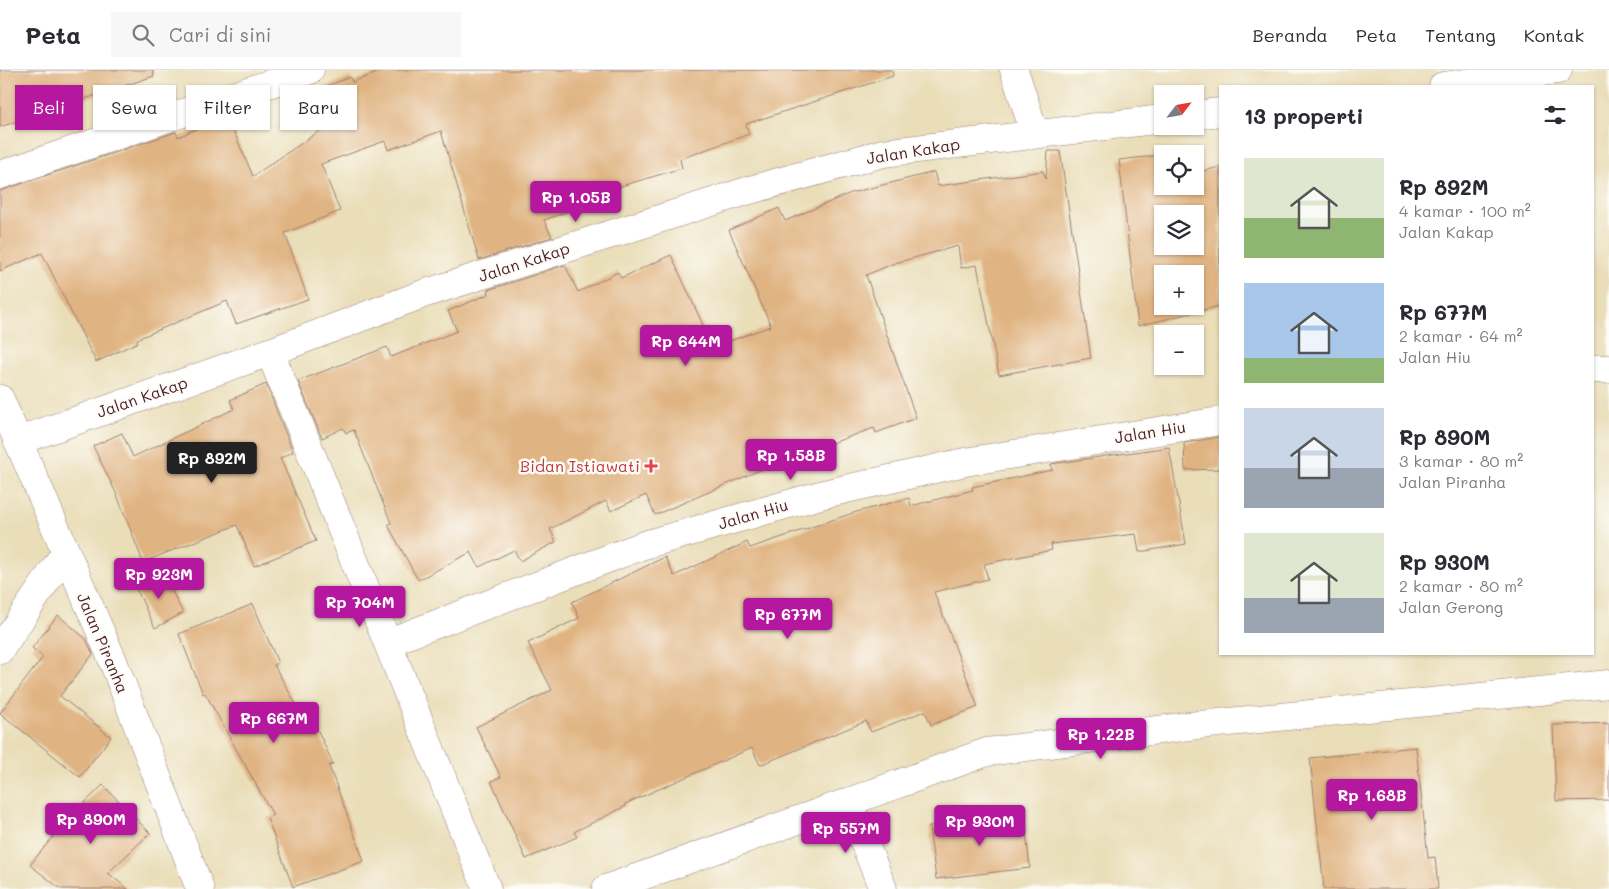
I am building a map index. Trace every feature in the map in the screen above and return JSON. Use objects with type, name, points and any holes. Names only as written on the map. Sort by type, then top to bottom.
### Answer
[{"type":"street","points":[[0,175],[310,70]]},
{"type":"street","points":[[1014,70],[1035,134]]},
{"type":"street","points":[[1450,85],[1558,70]]},
{"type":"street","points":[[1204,114],[1219,112]]},
{"type":"street","name":"Jalan Kakap","points":[[18,441],[270,352],[423,294],[750,190],[883,153],[1154,120]]},
{"type":"street","points":[[270,352],[389,642],[487,889]]},
{"type":"street","name":"Jalan Piranha","points":[[0,399],[64,553],[113,661],[200,889]]},
{"type":"street","name":"Jalan Hiu","points":[[389,642],[644,545],[824,494],[965,462],[1219,421]]},
{"type":"street","points":[[0,650],[64,553]]},
{"type":"street","points":[[606,889],[987,752],[1189,726],[1609,684]]},
{"type":"street","points":[[848,802],[883,889]]},
{"type":"building","points":[[0,70],[153,70],[154,76],[127,85],[93,85],[93,96],[83,100],[83,85],[15,85],[15,122],[0,127]]},
{"type":"building","points":[[385,70],[892,70],[893,76],[746,124],[749,134],[680,159],[682,168],[564,203],[567,212],[544,220],[552,237],[479,260],[441,131],[388,150],[385,141],[321,164],[340,211],[285,233],[308,299],[236,324],[227,301],[137,339],[138,342],[96,362],[42,253],[0,271],[0,191],[176,132],[178,137],[194,130],[233,130],[253,176],[321,130],[357,130],[357,85],[329,85],[350,77],[352,82]]},
{"type":"building","points":[[1048,151],[1060,151],[1091,358],[999,375],[977,265],[961,268],[958,246],[895,263],[866,275],[916,418],[876,433],[874,428],[779,462],[655,515],[646,495],[611,511],[606,501],[550,529],[556,542],[520,561],[514,550],[479,567],[471,552],[418,580],[388,525],[391,523],[354,430],[346,433],[343,428],[322,438],[298,381],[387,347],[391,357],[457,331],[448,311],[489,294],[488,290],[565,265],[578,292],[618,272],[621,278],[671,255],[713,347],[771,326],[729,230],[779,208],[785,221],[851,193],[934,172],[938,186],[1043,171],[1046,179]]},
{"type":"building","points":[[1154,156],[1154,195],[1204,195],[1204,171],[1219,167],[1219,306],[1204,310],[1204,265],[1154,265],[1154,315],[1183,315],[1138,326],[1119,160]]},
{"type":"building","points":[[266,384],[293,452],[280,458],[316,541],[254,566],[237,525],[143,562],[117,495],[93,446],[122,433],[133,457],[234,409],[230,400]]},
{"type":"building","points":[[1219,437],[1219,469],[1185,470],[1184,443]]},
{"type":"building","points":[[1169,447],[1186,544],[1139,552],[1136,534],[1051,544],[1052,550],[984,564],[988,579],[934,592],[978,707],[931,725],[925,711],[871,732],[866,721],[760,765],[752,748],[625,804],[626,806],[574,832],[577,837],[526,859],[491,781],[501,777],[476,727],[552,690],[528,643],[579,618],[572,602],[665,557],[674,576],[747,542],[750,548],[853,513],[909,498],[911,506],[973,490],[972,487],[1052,470],[1051,464]]},
{"type":"building","points":[[162,572],[183,613],[155,628],[135,586]]},
{"type":"building","points":[[253,604],[278,663],[274,665],[303,717],[310,713],[333,764],[329,766],[364,861],[293,887],[267,818],[273,815],[205,693],[203,694],[179,634]]},
{"type":"building","points":[[58,615],[86,639],[93,654],[60,696],[111,737],[80,777],[0,713],[43,657],[32,648]]},
{"type":"building","points":[[1609,723],[1609,800],[1556,801],[1553,725]]},
{"type":"building","points":[[1416,747],[1428,858],[1435,857],[1438,889],[1324,889],[1310,758]]},
{"type":"building","points":[[103,785],[150,833],[108,873],[128,889],[61,889],[30,865],[64,823]]},
{"type":"building","points":[[1024,816],[1030,868],[936,879],[929,827]]},
{"type":"place","name":"Bidan Istiawati","points":[[651,466]]}]
